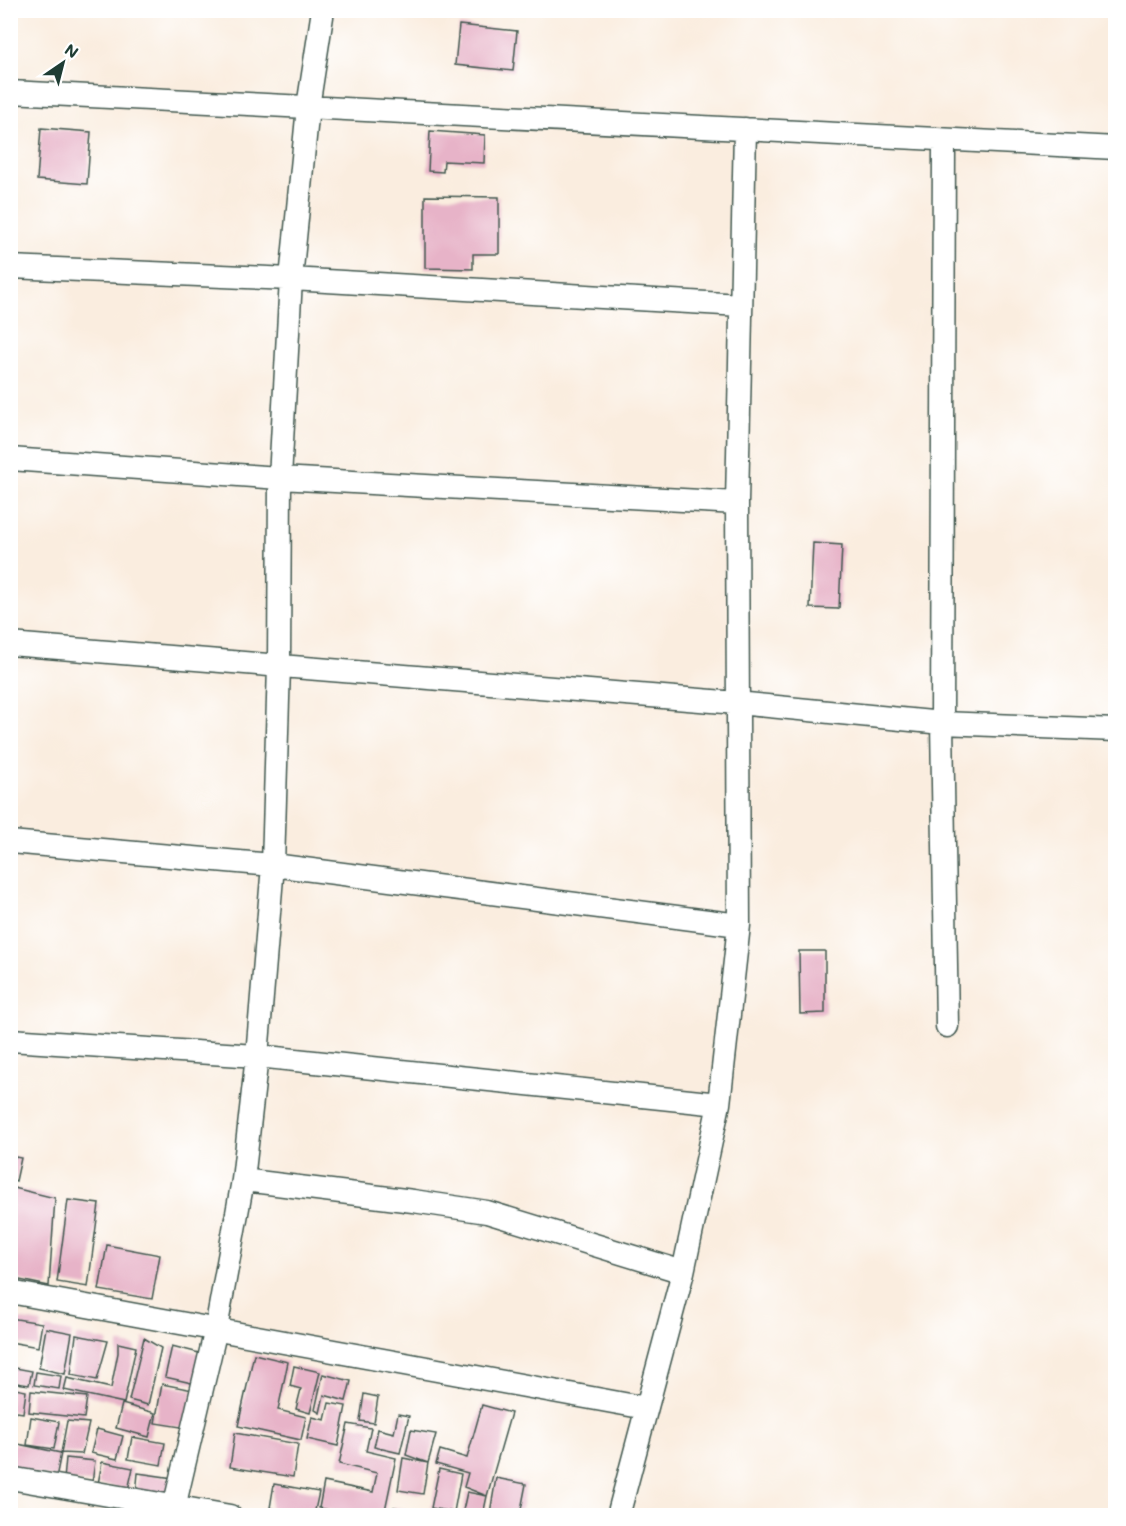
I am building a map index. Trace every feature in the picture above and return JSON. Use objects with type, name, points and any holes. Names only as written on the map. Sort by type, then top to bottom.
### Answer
[{"type":"street","points":[[174,1511],[216,1329],[243,1180],[257,1056],[273,865],[279,666],[280,478],[291,279],[308,107],[323,10]]},
{"type":"street","points":[[10,92],[1116,148]]},
{"type":"street","points":[[618,1515],[683,1272],[719,1104],[739,924],[737,503],[745,129]]},
{"type":"street","points":[[944,140],[942,723],[947,1026]]},
{"type":"street","points":[[10,267],[291,279],[741,305]]},
{"type":"street","points":[[10,459],[280,478],[737,503]]},
{"type":"street","points":[[10,644],[737,703],[942,723],[1116,730]]},
{"type":"street","points":[[10,842],[273,865],[739,924]]},
{"type":"street","points":[[10,1040],[257,1056],[719,1104]]},
{"type":"street","points":[[243,1180],[487,1212],[683,1272]]},
{"type":"street","points":[[10,1292],[646,1408]]},
{"type":"street","points":[[10,1478],[174,1511],[230,1515]]},
{"type":"building","points":[[459,25],[517,31],[513,71],[455,65]]},
{"type":"building","points":[[41,128],[91,132],[87,184],[37,180]]},
{"type":"building","points":[[430,131],[485,135],[484,163],[444,161],[443,172],[428,171]]},
{"type":"building","points":[[425,196],[499,197],[499,254],[473,254],[473,269],[425,268]]},
{"type":"building","points":[[813,543],[842,545],[839,609],[810,608]]},
{"type":"building","points":[[799,951],[825,951],[825,1013],[800,1014]]},
{"type":"building","points":[[10,1156],[21,1158],[16,1181],[10,1179]]},
{"type":"building","points":[[10,1187],[55,1198],[49,1286],[10,1278]]},
{"type":"building","points":[[68,1200],[99,1204],[88,1287],[57,1282]]},
{"type":"building","points":[[107,1245],[160,1255],[152,1299],[99,1290]]},
{"type":"building","points":[[10,1318],[42,1323],[38,1347],[10,1342]]},
{"type":"building","points":[[46,1328],[72,1333],[65,1374],[39,1368]]},
{"type":"building","points":[[76,1335],[108,1341],[97,1380],[71,1375]]},
{"type":"building","points":[[144,1338],[161,1348],[148,1405],[129,1400]]},
{"type":"building","points":[[118,1343],[136,1347],[124,1403],[64,1390],[67,1378],[111,1388]]},
{"type":"building","points":[[172,1346],[203,1354],[196,1384],[165,1377]]},
{"type":"building","points":[[254,1354],[288,1362],[278,1410],[306,1417],[301,1440],[238,1426]]},
{"type":"building","points":[[294,1366],[320,1372],[310,1413],[296,1409],[301,1389],[290,1386]]},
{"type":"building","points":[[10,1367],[32,1371],[29,1385],[10,1382]]},
{"type":"building","points":[[36,1372],[61,1376],[59,1389],[34,1385]]},
{"type":"building","points":[[323,1374],[351,1381],[346,1401],[324,1395],[320,1413],[315,1410]]},
{"type":"building","points":[[162,1384],[193,1390],[187,1428],[155,1423]]},
{"type":"building","points":[[10,1388],[26,1391],[23,1413],[10,1411]]},
{"type":"building","points":[[31,1391],[87,1397],[84,1418],[29,1412]]},
{"type":"building","points":[[364,1394],[378,1397],[374,1423],[360,1421]]},
{"type":"building","points":[[329,1403],[346,1406],[338,1446],[307,1439],[312,1417],[325,1420]]},
{"type":"building","points":[[122,1404],[155,1413],[149,1437],[116,1428]]},
{"type":"building","points":[[482,1405],[511,1413],[487,1496],[464,1487],[468,1473],[436,1464],[440,1450],[467,1458]]},
{"type":"building","points":[[398,1414],[409,1416],[400,1453],[374,1447],[378,1429],[394,1433]]},
{"type":"building","points":[[31,1417],[59,1422],[54,1449],[27,1445]]},
{"type":"building","points":[[67,1421],[89,1423],[82,1454],[61,1453]]},
{"type":"building","points":[[348,1424],[371,1428],[366,1451],[396,1458],[384,1515],[355,1515],[319,1508],[324,1482],[373,1492],[377,1473],[339,1464]]},
{"type":"building","points":[[97,1429],[123,1436],[117,1459],[91,1453]]},
{"type":"building","points":[[411,1430],[436,1434],[428,1463],[406,1455]]},
{"type":"building","points":[[235,1433],[298,1444],[293,1477],[230,1467]]},
{"type":"building","points":[[132,1437],[165,1443],[161,1465],[128,1459]]},
{"type":"building","points":[[13,1443],[61,1453],[56,1478],[10,1468]]},
{"type":"building","points":[[66,1458],[95,1461],[92,1483],[64,1480]]},
{"type":"building","points":[[403,1458],[428,1463],[423,1494],[398,1490]]},
{"type":"building","points":[[102,1462],[133,1468],[128,1490],[98,1484]]},
{"type":"building","points":[[439,1469],[461,1474],[454,1512],[431,1508]]},
{"type":"building","points":[[138,1473],[173,1478],[170,1498],[136,1494]]},
{"type":"building","points":[[496,1478],[526,1484],[520,1515],[490,1513]]},
{"type":"building","points":[[274,1484],[319,1492],[314,1515],[270,1508]]},
{"type":"building","points":[[467,1492],[487,1496],[483,1515],[462,1515]]},
{"type":"building","points":[[394,1507],[431,1514],[431,1515],[393,1515]]}]
